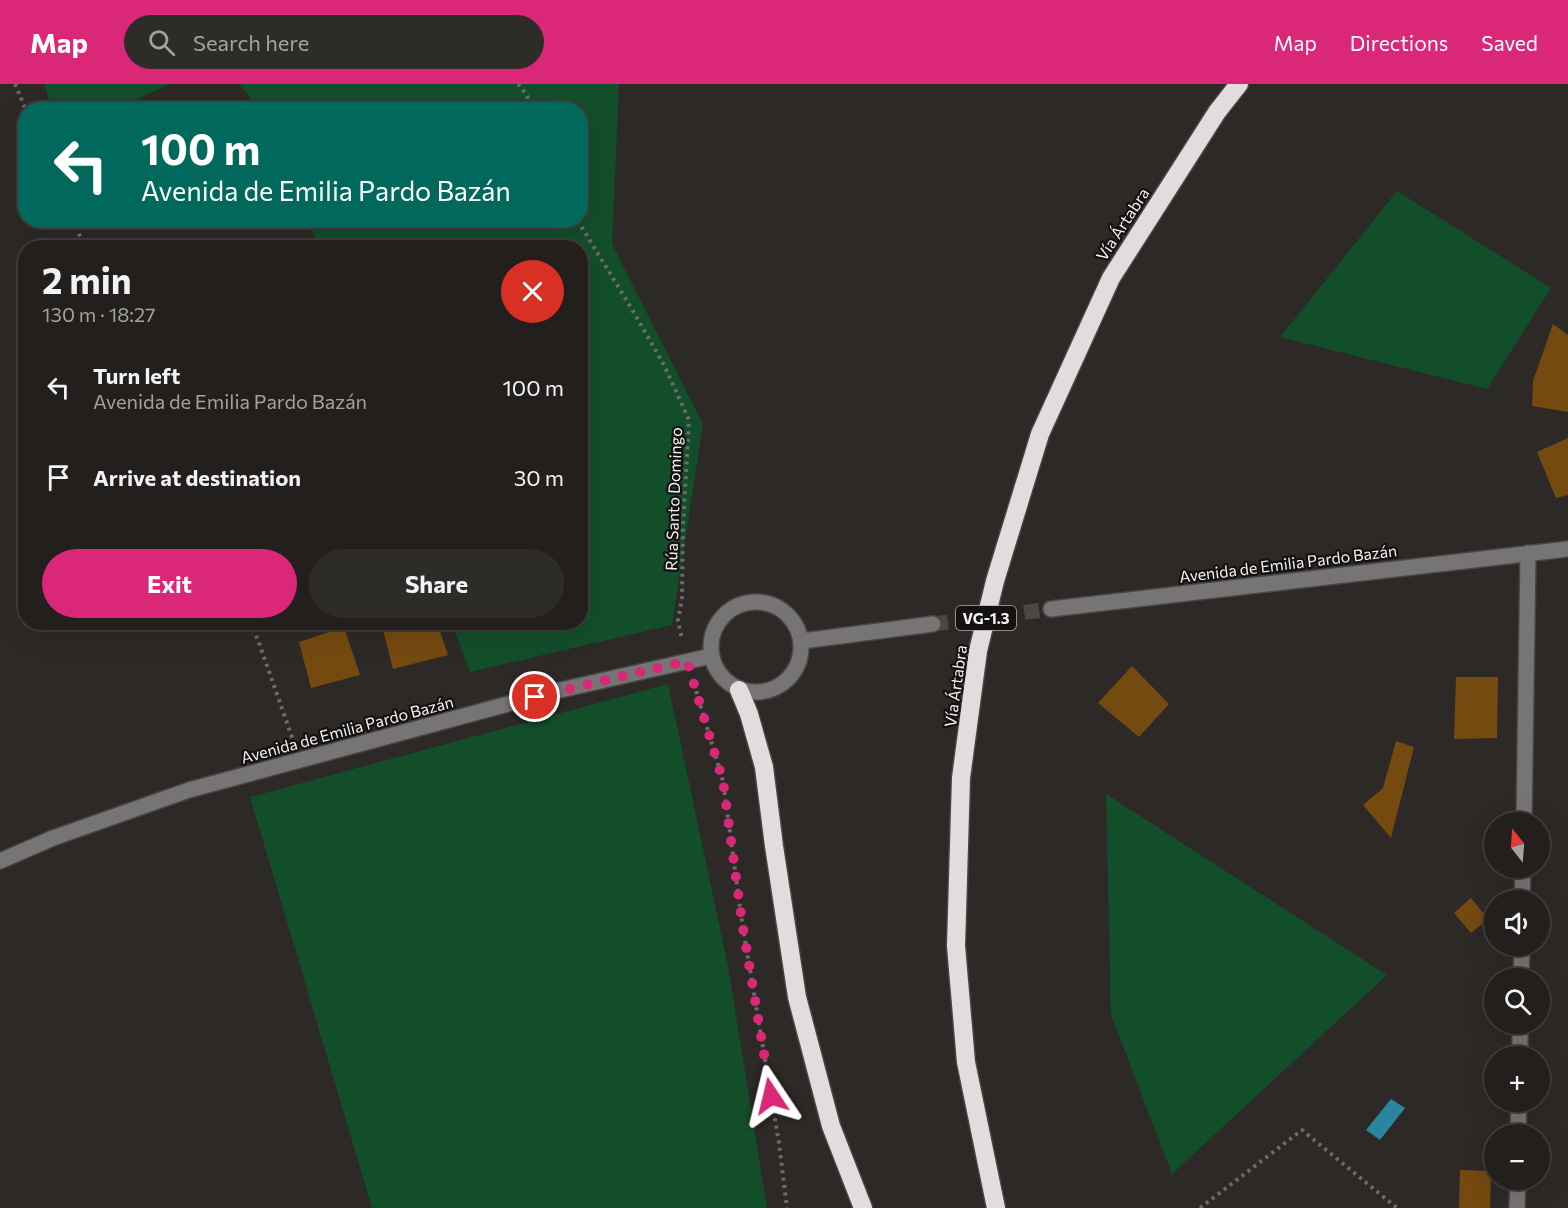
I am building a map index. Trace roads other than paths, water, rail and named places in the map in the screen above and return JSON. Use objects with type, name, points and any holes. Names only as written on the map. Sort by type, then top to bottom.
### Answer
[{"type":"highway","name":"Vía Ártabra","points":[[996,1208],[966,1062],[956,946],[962,778],[978,651],[995,581],[1040,434],[1111,278],[1217,112],[1239,84]]},
{"type":"highway","points":[[739,690],[765,767],[774,846],[797,997],[831,1126],[863,1208]]},
{"type":"street","name":"Avenida de Emilia Pardo Bazán","points":[[1051,609],[1568,549]]},
{"type":"street","points":[[1524,812],[1528,553]]},
{"type":"street","points":[[749,602],[764,602],[778,606],[798,627],[802,641],[801,657],[795,672],[784,683],[770,691],[754,693],[739,690],[721,676],[711,656],[711,641],[715,627],[723,615],[735,606],[749,602]]},
{"type":"street","points":[[802,641],[933,624]]},
{"type":"street","name":"Avenida de Emilia Pardo Bazán","points":[[0,861],[53,838],[189,790],[556,691],[711,656]]},
{"type":"street","points":[[1517,1208],[1518,1190]]},
{"type":"water","points":[[1391,1099],[1405,1108],[1380,1140],[1366,1130]]},
{"type":"tunnel","points":[[933,624],[1051,609]]}]
